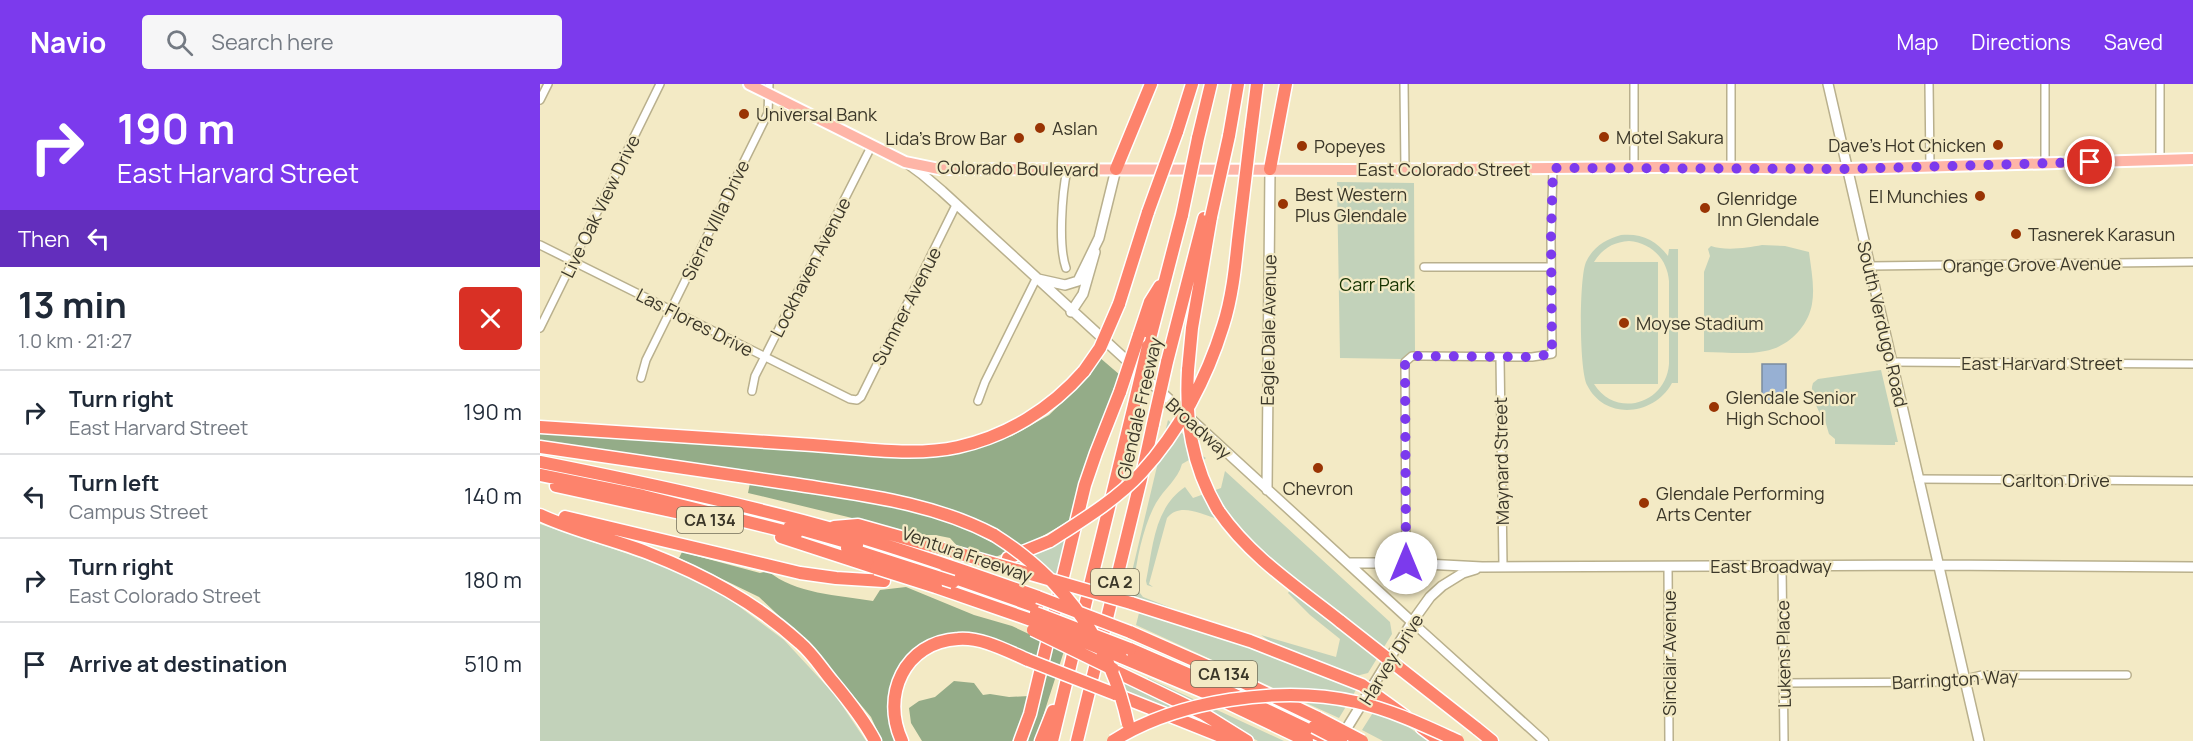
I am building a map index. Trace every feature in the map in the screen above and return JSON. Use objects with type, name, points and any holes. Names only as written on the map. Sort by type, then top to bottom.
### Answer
[{"type":"highway","points":[[1116,170],[1151,84]]},
{"type":"highway","points":[[540,427],[874,449],[943,450],[975,443],[1017,426],[1053,402],[1084,371],[1100,348],[1119,304],[1192,84]]},
{"type":"highway","name":"Glendale Freeway","points":[[1052,741],[1182,215],[1211,84]]},
{"type":"highway","points":[[1237,84],[1208,216],[1188,370],[1187,410],[1192,447],[1204,484],[1228,525],[1252,550],[1492,741]]},
{"type":"highway","points":[[1008,558],[1050,541],[1081,521],[1140,474],[1175,429],[1194,393],[1213,354],[1224,324],[1233,282],[1257,84]]},
{"type":"highway","points":[[1270,170],[1286,84]]},
{"type":"highway","name":"Glendale Freeway","points":[[1077,741],[1167,362],[1208,216]]},
{"type":"highway","points":[[1020,741],[1030,714],[1085,485],[1120,392],[1150,302],[1166,277]]},
{"type":"highway","points":[[540,447],[696,469],[913,504],[957,517],[994,535],[1037,566],[1079,611],[1109,662],[1119,688],[1131,741]]},
{"type":"highway","name":"Ventura Freeway","points":[[540,462],[682,491],[828,528],[951,566],[1036,614],[1127,645],[1230,676],[1313,729]]},
{"type":"highway","points":[[540,470],[673,497],[782,524],[897,557],[1036,614],[1117,672],[1202,713],[1247,741]]},
{"type":"highway","points":[[540,476],[643,496],[731,517],[877,563],[953,582],[1036,614]]},
{"type":"highway","name":"CA 134","points":[[540,483],[767,534],[877,563],[1015,613],[1036,614]]},
{"type":"highway","points":[[540,513],[800,573],[884,581]]},
{"type":"highway","points":[[540,513],[555,522],[646,552],[676,565],[729,589],[760,610],[802,645],[849,701],[876,741]]},
{"type":"highway","points":[[828,528],[858,525],[1131,603],[1250,641],[1354,682],[1371,691],[1440,741]]},
{"type":"highway","name":"Ventura Freeway","points":[[1036,614],[1127,645],[1209,694],[1313,729],[1362,741]]},
{"type":"highway","points":[[902,741],[893,706],[896,691],[908,664],[927,649],[949,640],[972,640],[1233,741]]},
{"type":"highway","points":[[1041,741],[1071,662]]},
{"type":"highway","points":[[1083,741],[1094,668]]},
{"type":"highway","points":[[1113,741],[1152,722],[1209,704],[1291,695],[1321,696],[1355,701],[1389,711],[1458,741]]},
{"type":"highway","points":[[1313,729],[1330,741]]},
{"type":"highway","points":[[1313,729],[1340,741]]},
{"type":"main road","name":"Colorado Boulevard","points":[[749,84],[769,89],[905,162],[939,169],[1270,170]]},
{"type":"main road","name":"South Verdugo Road","points":[[1828,84],[1979,741]]},
{"type":"main road","name":"East Colorado Street","points":[[1270,170],[1634,167],[1847,169],[2193,159]]},
{"type":"main road","name":"Broadway","points":[[905,162],[922,174],[1412,621]]},
{"type":"main road","points":[[1071,312],[1083,294],[1116,170]]},
{"type":"main road","name":"Eagle Dale Avenue","points":[[1268,490],[1270,170]]},
{"type":"main road","points":[[1036,279],[1065,285],[1078,281],[1099,238]]},
{"type":"main road","name":"East Broadway","points":[[1349,563],[1482,567],[1503,565],[2193,567]]},
{"type":"main road","name":"Harvey Drive","points":[[1340,741],[1412,621],[1430,597],[1442,586],[1463,573],[1482,567]]},
{"type":"street","points":[[540,100],[548,84]]},
{"type":"street","name":"Live Oak View Drive","points":[[540,328],[660,84]]},
{"type":"street","points":[[1404,84],[1404,169]]},
{"type":"street","points":[[1634,84],[1634,167]]},
{"type":"street","points":[[1731,84],[1731,168]]},
{"type":"street","points":[[1929,84],[1930,166]]},
{"type":"street","points":[[2045,84],[2045,164]]},
{"type":"street","points":[[2160,84],[2160,160]]},
{"type":"street","name":"Sierra VIlla Drive","points":[[641,378],[646,360],[768,113],[769,89]]},
{"type":"street","name":"Lockhaven Avenue","points":[[752,391],[755,376],[872,145]]},
{"type":"street","points":[[1406,563],[1405,362],[1412,356],[1532,357],[1552,354],[1553,168]]},
{"type":"street","points":[[1066,268],[1062,249],[1064,181],[1067,170]]},
{"type":"street","name":"Sumner Avenue","points":[[850,399],[857,400],[861,397],[956,205]]},
{"type":"street","name":"Las Flores Drive","points":[[540,244],[850,399]]},
{"type":"street","name":"Orange Grove Avenue","points":[[1870,266],[2193,262]]},
{"type":"street","points":[[1424,267],[1551,267]]},
{"type":"street","points":[[978,401],[985,382],[1036,279]]},
{"type":"street","name":"Maynard Street","points":[[1500,357],[1503,565]]},
{"type":"street","name":"East Harvard Street","points":[[1891,362],[2193,364]]},
{"type":"street","name":"Carlton Drive","points":[[1918,479],[2193,481]]},
{"type":"street","name":"Sinclair Avenue","points":[[1668,566],[1669,741]]},
{"type":"street","name":"Lukens Place","points":[[1782,566],[1784,741]]},
{"type":"street","points":[[1412,621],[1544,741]]},
{"type":"street","name":"Barrington Way","points":[[1784,683],[1953,682],[1982,675],[2127,675]]},
{"type":"green space","name":"Carr Park","points":[[1337,182],[1414,183],[1415,351],[1402,359],[1340,358]]},
{"type":"green space","points":[[1635,235],[1648,239],[1668,256],[1669,249],[1678,249],[1678,383],[1672,383],[1654,402],[1642,408],[1630,410],[1605,405],[1595,397],[1587,385],[1582,361],[1581,304],[1586,262],[1596,248],[1615,237]],"holes":[[[1629,241],[1651,248],[1661,259],[1668,273],[1669,364],[1666,378],[1659,389],[1650,397],[1627,404],[1603,395],[1594,384],[1658,384],[1658,262],[1594,262],[1604,250],[1613,245]]]},
{"type":"green space","points":[[1762,245],[1785,246],[1809,252],[1813,298],[1806,320],[1796,335],[1773,349],[1750,353],[1704,352],[1704,272],[1710,256],[1708,249],[1711,246],[1729,249]]},
{"type":"green space","points":[[1099,357],[1120,375],[1074,518],[1034,541],[993,558],[959,548],[950,538],[923,535],[748,493],[750,483],[909,509],[964,527],[991,542],[998,532],[977,521],[915,499],[540,442],[540,430],[920,456],[969,451],[1012,436],[1049,415],[1076,389]]},
{"type":"green space","points":[[1881,370],[1898,442],[1895,442],[1895,445],[1835,444],[1835,439],[1829,434],[1823,414],[1820,414],[1814,399],[1813,383],[1818,379]]},
{"type":"green space","points":[[1168,420],[1206,458],[1202,461],[1189,460],[1182,464],[1156,503],[1141,542],[1134,585],[1143,597],[1192,616],[1126,597]]},
{"type":"green space","points":[[1225,471],[1390,622],[1392,634],[1368,673],[1356,676],[1281,649],[1261,635],[1336,657],[1340,639],[1310,615],[1288,593],[1290,590],[1358,628],[1269,556],[1223,505],[1213,510],[1218,519],[1184,510],[1172,513],[1167,518],[1149,584],[1153,587],[1147,585],[1156,529],[1167,506],[1185,487],[1193,498],[1221,488]]},
{"type":"green space","points":[[540,524],[672,569],[725,596],[784,640],[835,695],[866,741],[540,741]]},
{"type":"green space","points":[[1070,533],[1059,577],[1007,562]]},
{"type":"green space","points":[[682,552],[760,573],[768,571],[791,585],[832,595],[873,601],[880,590],[906,587],[974,615],[1012,626],[1044,641],[1040,660],[966,635],[918,649],[889,709],[891,729],[897,741],[882,741],[871,717],[815,650],[759,597],[679,558]]},
{"type":"green space","points":[[1139,613],[1234,641],[1356,690],[1339,718],[1136,625]]},
{"type":"green space","points":[[1053,645],[1064,651],[1035,741],[1028,741]]},
{"type":"green space","points":[[1119,677],[1202,718],[1201,720],[1211,726],[1117,690]]},
{"type":"green space","points":[[1148,678],[1284,741],[1258,741],[1146,682]]},
{"type":"green space","points":[[954,681],[974,683],[983,695],[1029,696],[1020,731],[1012,741],[922,741],[911,723],[909,708],[919,701],[935,697]]},
{"type":"green space","points":[[1374,711],[1389,714],[1429,741],[1383,741],[1362,730]]},
{"type":"water","points":[[1762,364],[1786,364],[1786,404],[1762,404]]},
{"type":"place","name":"Universal Bank","points":[[744,114]]},
{"type":"place","name":"Aslan","points":[[1040,128]]},
{"type":"place","name":"Motel Sakura","points":[[1604,137]]},
{"type":"place","name":"Lida's Brow Bar","points":[[1019,138]]},
{"type":"place","name":"Dave's Hot Chicken","points":[[1998,145]]},
{"type":"place","name":"Popeyes","points":[[1302,146]]},
{"type":"place","name":"El Munchies","points":[[1980,196]]},
{"type":"place","name":"Best Western Plus Glendale","points":[[1283,204]]},
{"type":"place","name":"Glenridge Inn Glendale","points":[[1705,208]]},
{"type":"place","name":"Tasnerek Karasun","points":[[2016,234]]},
{"type":"place","name":"Moyse Stadium","points":[[1624,323]]},
{"type":"place","name":"Glendale Senior High School","points":[[1714,407]]},
{"type":"place","name":"Chevron","points":[[1318,468]]},
{"type":"place","name":"Glendale Performing Arts Center","points":[[1644,503]]},
{"type":"route","points":[[1406,563],[1405,362],[1412,356],[1532,357],[1552,354],[1553,168],[1847,169],[2090,162]]}]
